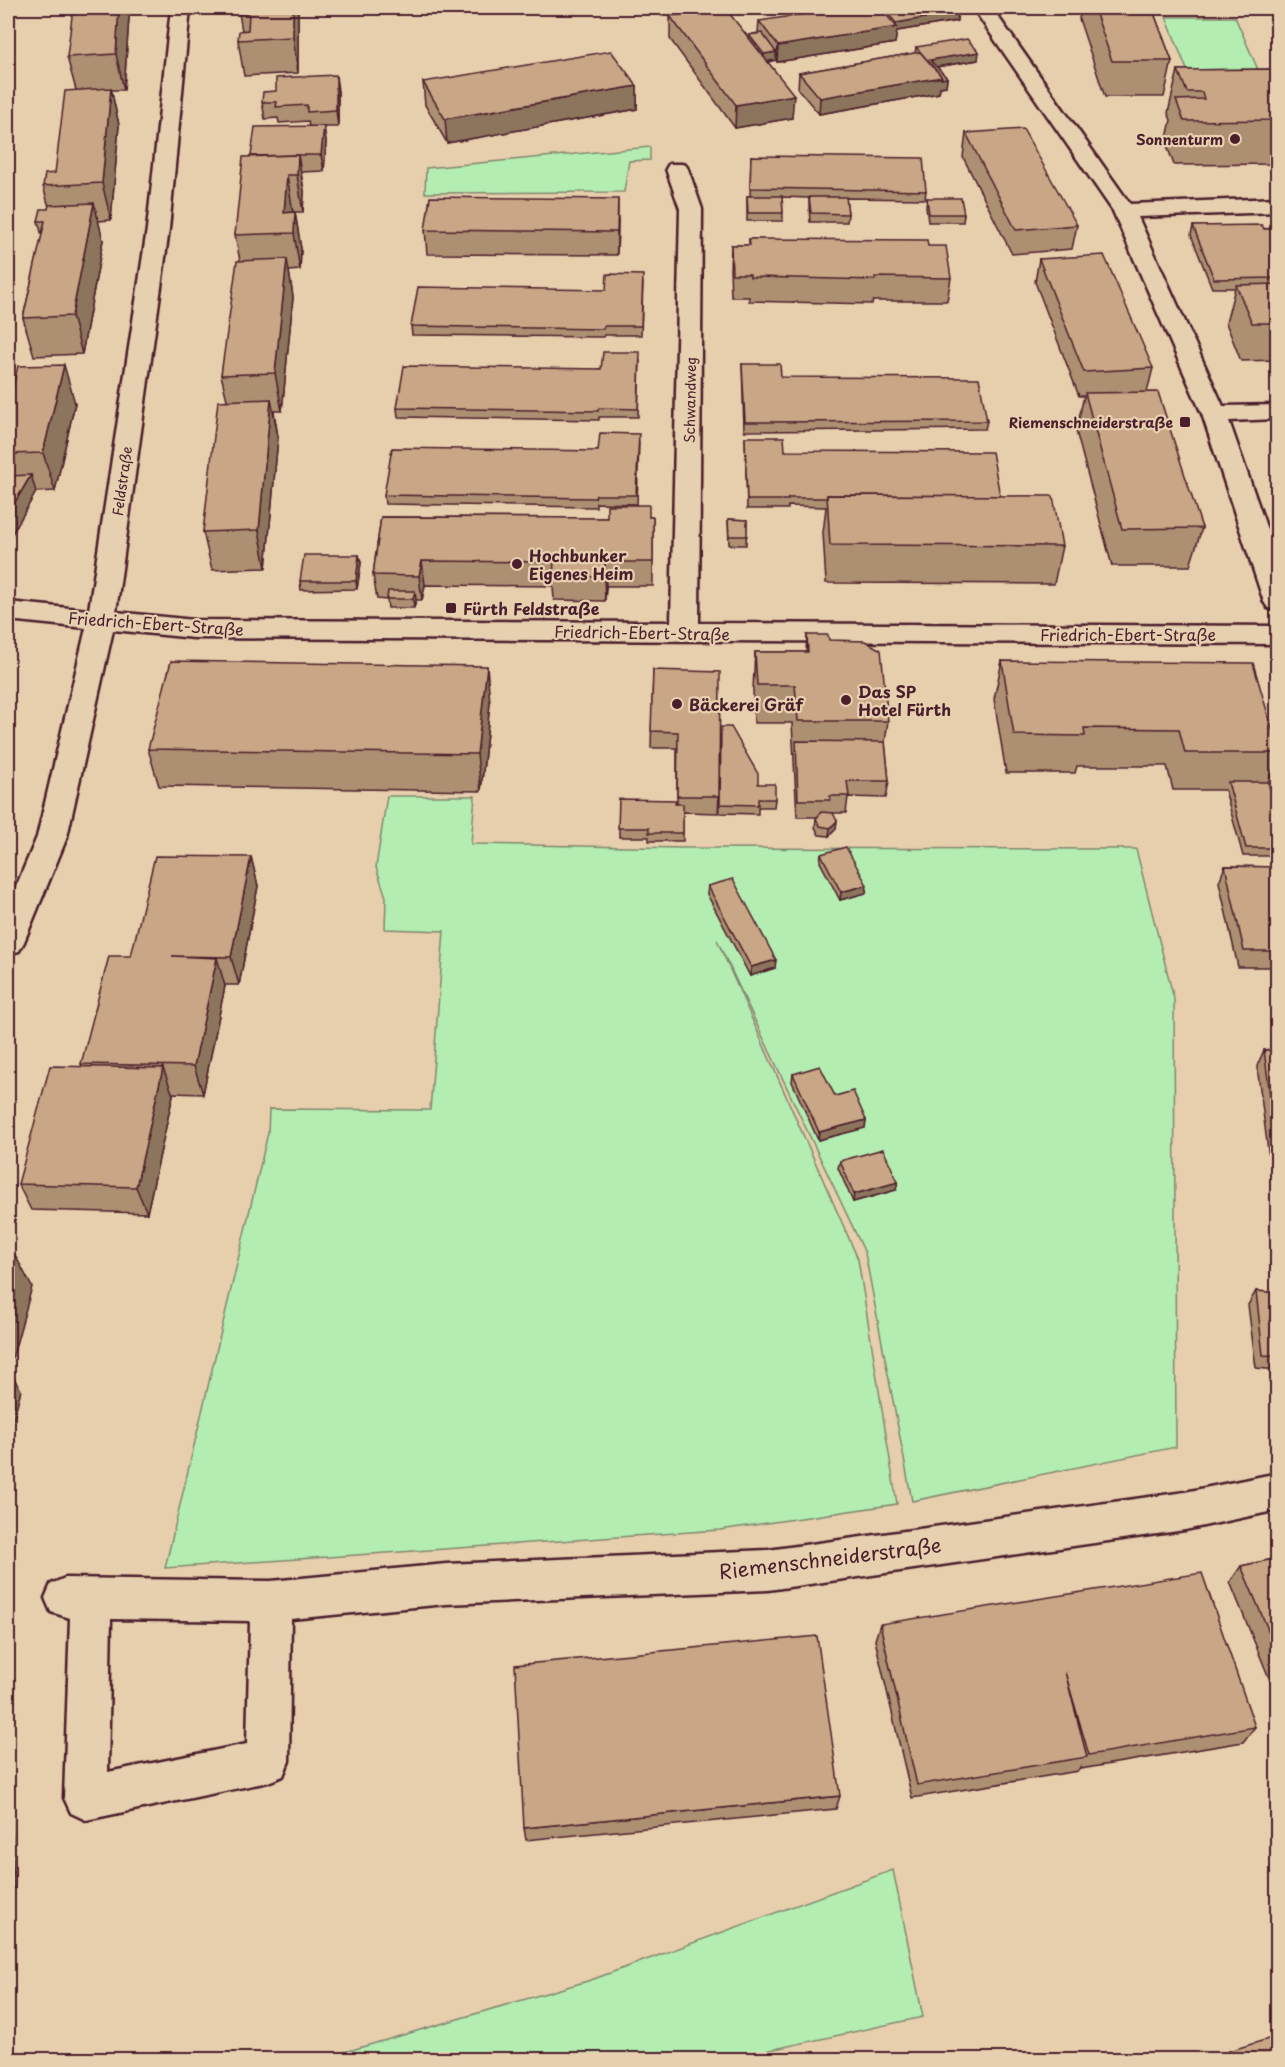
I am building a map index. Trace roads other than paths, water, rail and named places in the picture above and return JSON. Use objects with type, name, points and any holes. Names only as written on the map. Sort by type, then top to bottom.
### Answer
[{"type":"street","name":"Feldstraße","points":[[8,942],[52,837],[101,621],[158,229],[180,8]]},
{"type":"street","points":[[983,8],[1124,211],[1214,414],[1278,602]]},
{"type":"street","name":"Schwandweg","points":[[677,169],[691,209],[692,327],[685,633]]},
{"type":"street","points":[[1124,211],[1278,205]]},
{"type":"street","points":[[1214,414],[1278,412]]},
{"type":"street","name":"Friedrich-Ebert-Straße","points":[[8,611],[205,629],[1278,635]]},
{"type":"street","name":"Riemenschneiderstraße","points":[[272,1600],[268,1761],[86,1798],[78,1598],[272,1600],[446,1584],[768,1570],[1185,1511],[1278,1491]]},
{"type":"place","name":"Sonnenturm","points":[[1235,139]]},
{"type":"place","name":"Riemenschneiderstraße","points":[[1185,422]]},
{"type":"place","name":"Hochbunker Eigenes Heim","points":[[517,564]]},
{"type":"place","name":"Fürth Feldstraße","points":[[451,608]]},
{"type":"place","name":"Das SP Hotel Fürth","points":[[846,700]]},
{"type":"place","name":"Bäckerei Gräf","points":[[677,704]]}]
